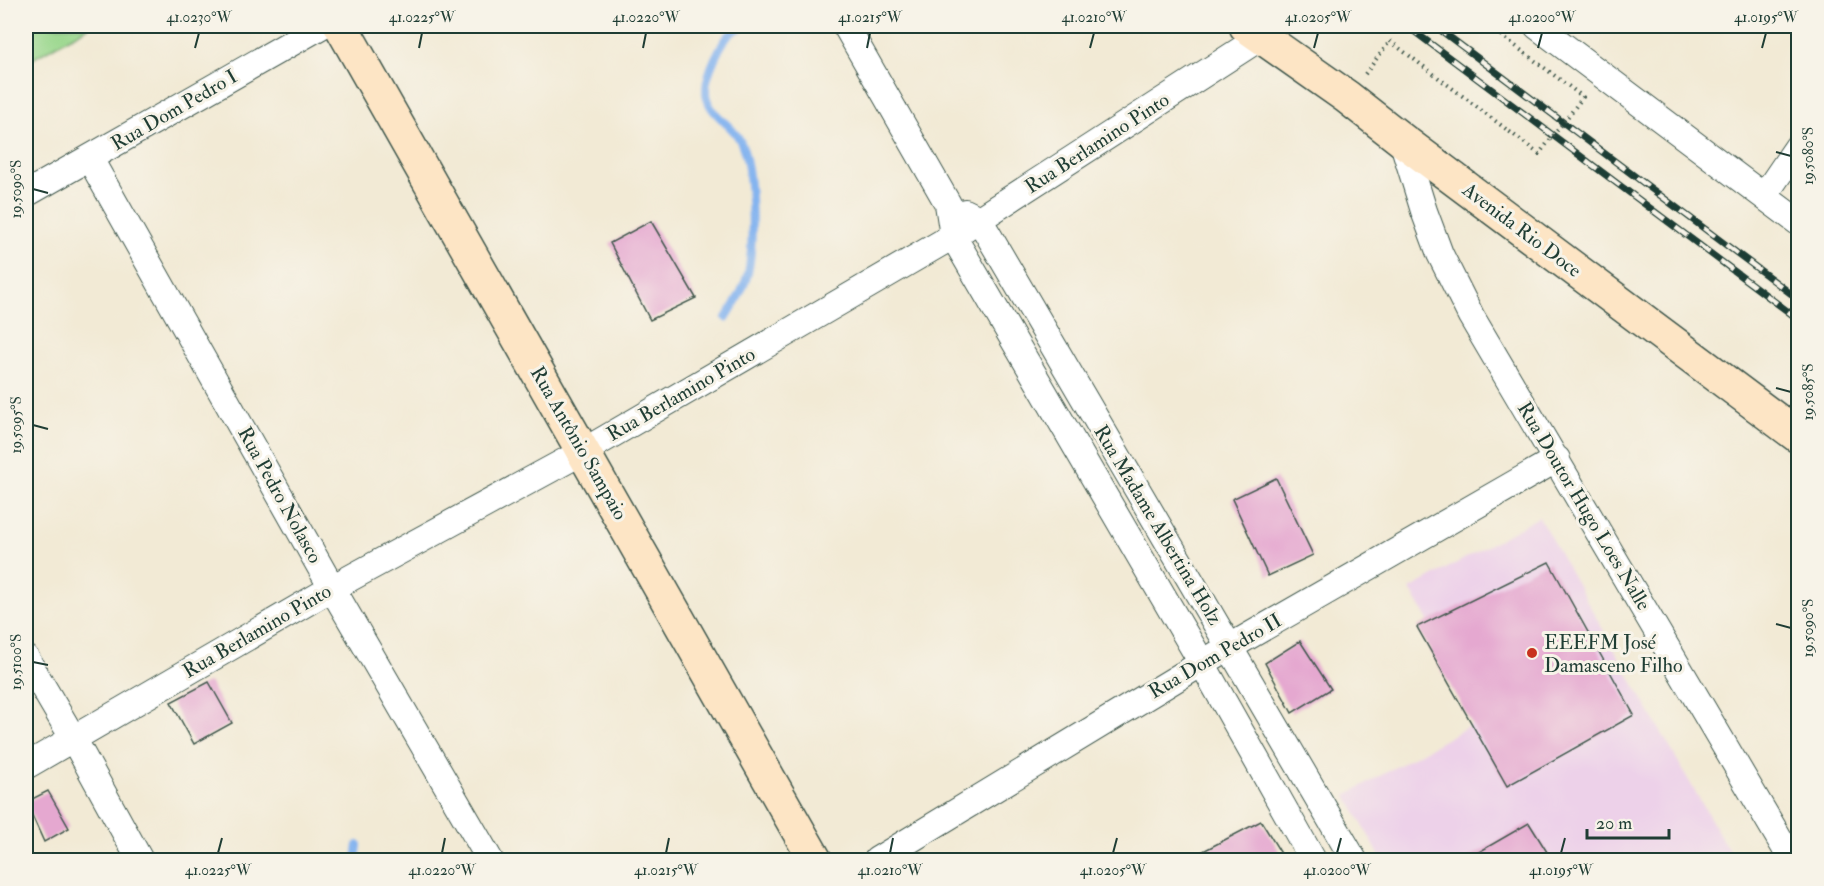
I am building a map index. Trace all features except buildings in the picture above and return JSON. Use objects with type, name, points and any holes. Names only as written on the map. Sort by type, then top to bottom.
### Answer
[{"type":"street","name":"Rua Dom Pedro I","points":[[26,194],[321,26]]},
{"type":"street","name":"Rua Antônio Sampaio","points":[[341,26],[815,861]]},
{"type":"street","name":"Rua Madame Albertina Holz","points":[[846,26],[948,204],[953,236],[1202,663],[1313,861]]},
{"type":"street","points":[[1538,26],[1798,222]]},
{"type":"street","name":"Rua Berlamino Pinto","points":[[26,766],[332,588],[584,451],[953,236],[1253,31]]},
{"type":"street","name":"Avenida Rio Doce","points":[[1253,31],[1347,97],[1798,436]]},
{"type":"street","name":"Rua Doutor Hugo Loes Nalle","points":[[1402,140],[1440,254],[1471,316],[1792,861]]},
{"type":"street","points":[[1764,196],[1798,146]]},
{"type":"street","name":"Rua Pedro Nolasco","points":[[90,159],[332,588],[490,861]]},
{"type":"street","points":[[948,204],[979,219]]},
{"type":"street","name":"Rua Madame Albertina Holz","points":[[979,219],[1354,861]]},
{"type":"street","name":"Rua Dom Pedro II","points":[[877,861],[1230,646],[1557,459]]},
{"type":"street","points":[[26,658],[73,738],[140,861]]},
{"type":"path","points":[[1347,97],[1390,41],[1539,154],[1583,97],[1489,26]]},
{"type":"shaded area","name":"EEEFM José Damasceno Filho","points":[[1539,517],[1734,860],[1382,860],[1346,795],[1483,718],[1410,589]]},
{"type":"green space","points":[[26,26],[90,26],[26,63]]},
{"type":"waterway","points":[[726,318],[742,291],[748,273],[752,224],[750,183],[743,149],[738,137],[713,110],[709,104],[706,89],[711,67],[719,50],[728,36],[745,26]]},
{"type":"waterway","points":[[356,860],[358,845]]},
{"type":"railway","points":[[1407,26],[1798,319]]},
{"type":"railway","points":[[1435,26],[1798,299]]},
{"type":"place","name":"EEEFM José Damasceno Filho","points":[[1532,653]]}]
